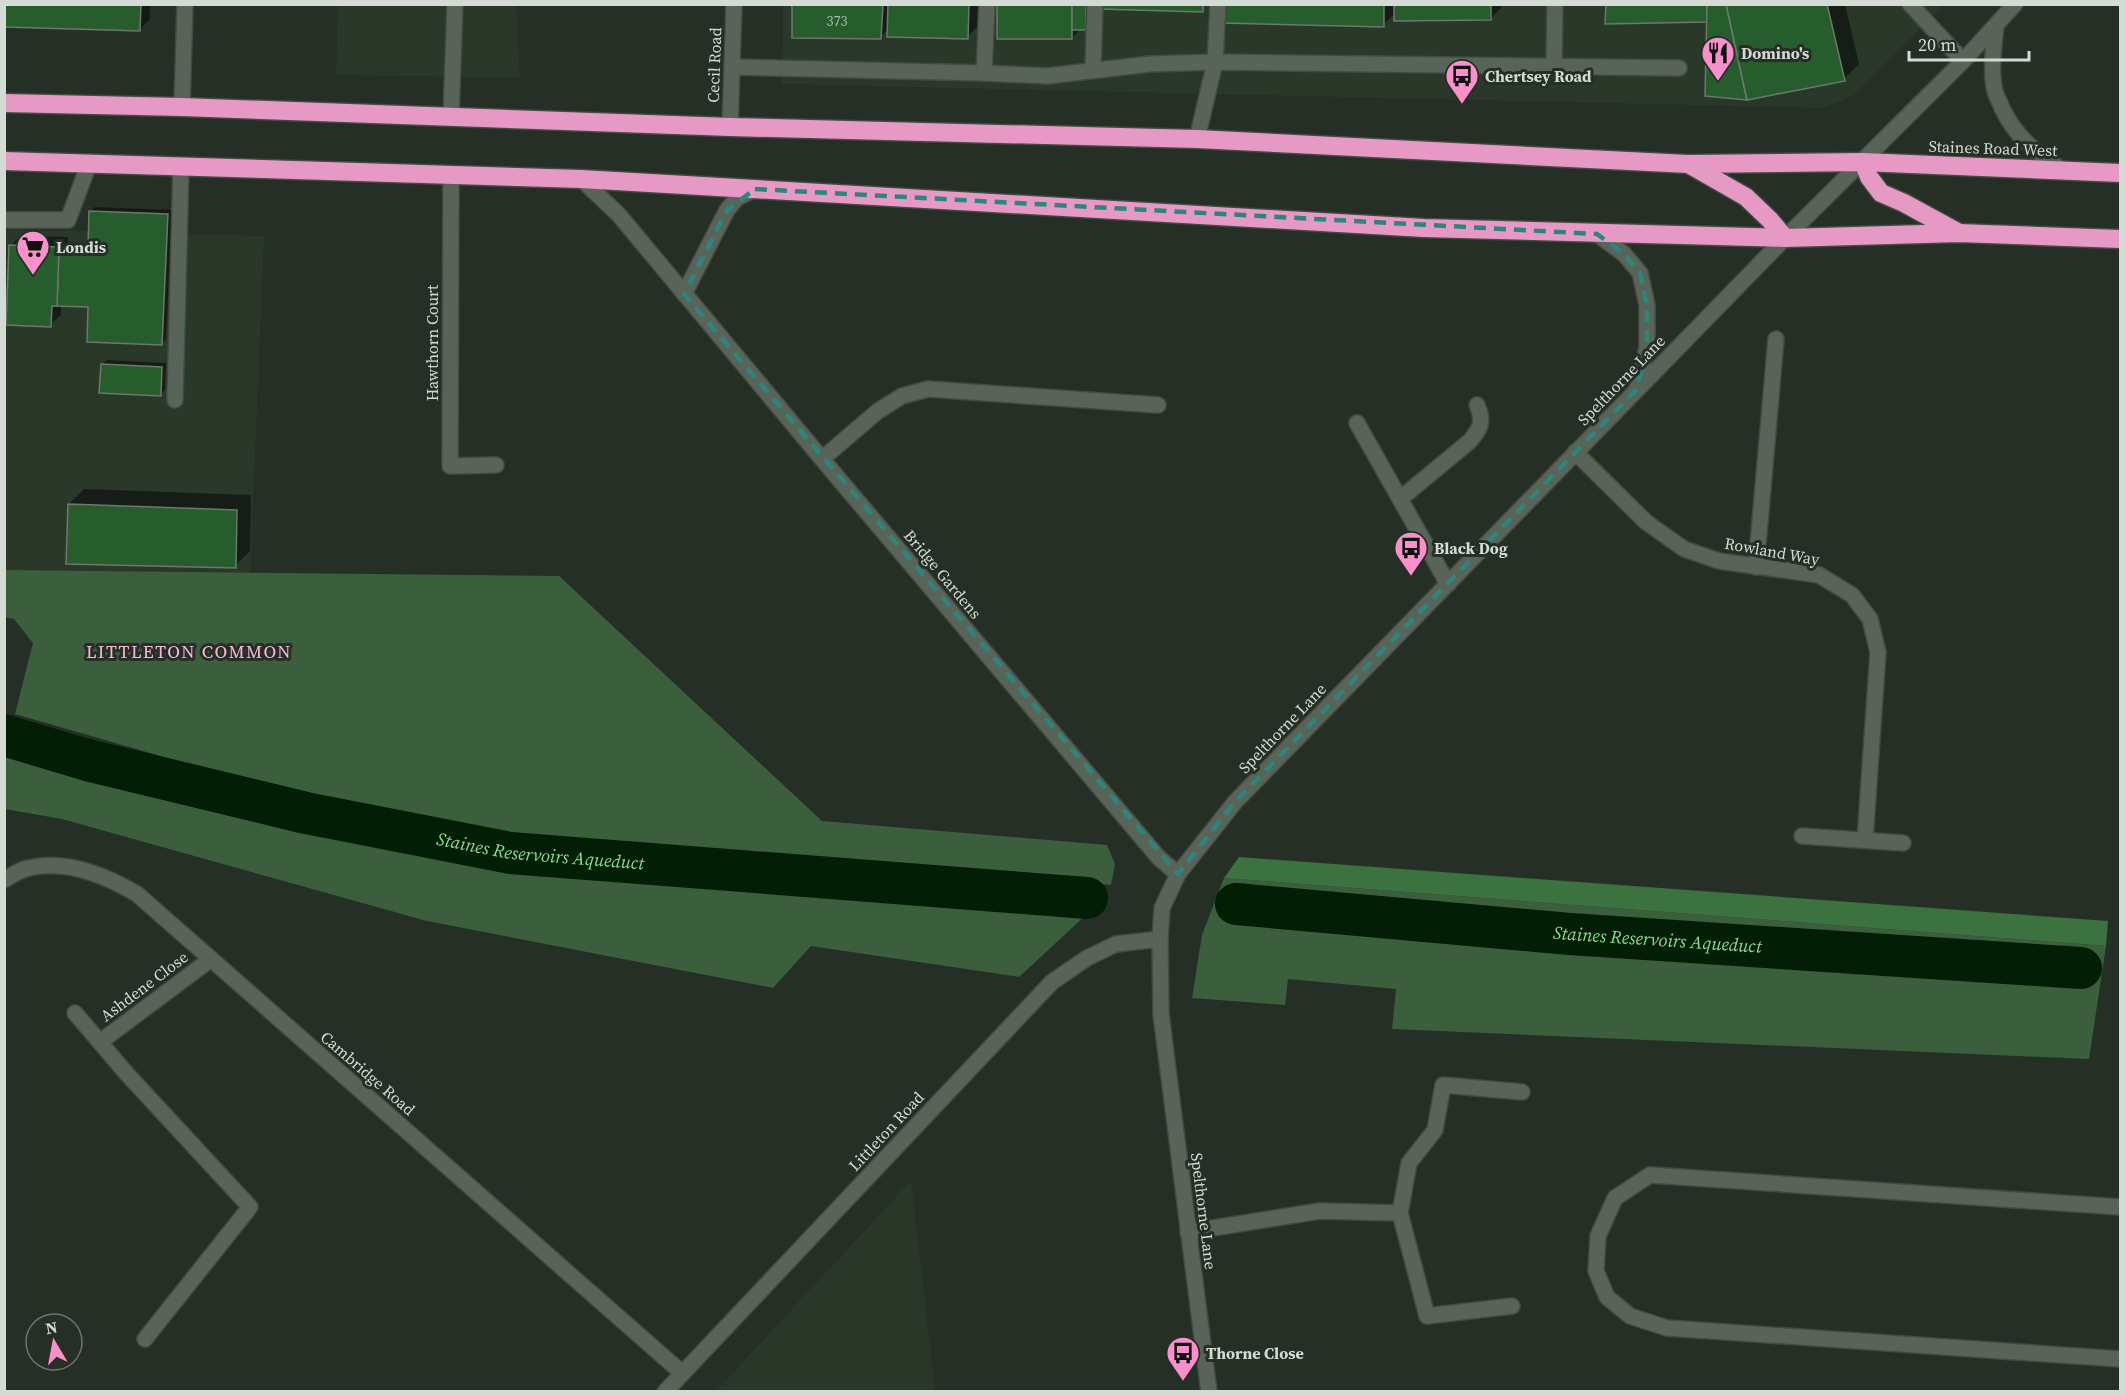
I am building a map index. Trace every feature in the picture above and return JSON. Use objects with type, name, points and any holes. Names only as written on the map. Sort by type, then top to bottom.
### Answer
[{"type":"highway","name":"Staines Road West","points":[[4,103],[182,107],[730,127],[1197,139],[1688,164],[1863,162],[2121,173]]},
{"type":"highway","points":[[4,161],[581,179],[1424,228],[1785,238],[1959,233],[2121,238]]},
{"type":"highway","points":[[1863,162],[1869,177],[1881,193],[1959,233]]},
{"type":"highway","points":[[1688,164],[1746,197],[1785,238]]},
{"type":"street","points":[[182,107],[185,4]]},
{"type":"street","points":[[451,118],[455,4]]},
{"type":"street","name":"Cecil Road","points":[[730,127],[734,4]]},
{"type":"street","points":[[984,73],[987,4]]},
{"type":"street","points":[[1093,70],[1095,4]]},
{"type":"street","points":[[1197,139],[1215,62],[1218,4]]},
{"type":"street","points":[[1554,65],[1555,4]]},
{"type":"street","points":[[1910,4],[1963,61]]},
{"type":"street","points":[[1785,238],[1963,61],[2014,4]]},
{"type":"street","points":[[1996,26],[1993,54],[1994,90],[2009,123],[2031,148],[2062,170]]},
{"type":"street","points":[[733,66],[1047,76],[1150,64],[1215,62],[1679,68]]},
{"type":"street","points":[[4,220],[68,220],[89,164]]},
{"type":"street","points":[[175,400],[181,166]]},
{"type":"street","name":"Hawthorn Court","points":[[451,174],[450,466],[496,465]]},
{"type":"street","name":"Bridge Gardens","points":[[581,179],[619,214],[822,459],[1159,858],[1178,874]]},
{"type":"street","points":[[684,294],[727,210],[737,198],[755,189]]},
{"type":"street","points":[[1597,234],[1624,254],[1640,273],[1647,305],[1647,348],[1636,390]]},
{"type":"street","name":"Spelthorne Lane","points":[[1209,1392],[1161,1014],[1162,908],[1178,874],[1235,802],[1785,238]]},
{"type":"street","points":[[1756,567],[1776,339]]},
{"type":"street","points":[[822,459],[878,411],[902,396],[928,389],[1158,405]]},
{"type":"street","points":[[1400,499],[1470,441],[1479,430],[1483,417],[1477,405]]},
{"type":"street","points":[[1357,423],[1448,584]]},
{"type":"street","name":"Rowland Way","points":[[1575,452],[1646,522],[1684,549],[1719,561],[1819,575],[1852,595],[1870,619],[1878,652],[1865,840]]},
{"type":"street","points":[[1802,836],[1903,843]]},
{"type":"street","name":"Cambridge Road","points":[[4,880],[24,869],[51,866],[82,870],[111,879],[136,894],[682,1373]]},
{"type":"street","name":"Littleton Road","points":[[664,1392],[1053,982],[1087,958],[1116,944],[1160,939]]},
{"type":"street","name":"Ashdene Close","points":[[100,1042],[211,959]]},
{"type":"street","name":"Ashdene Close","points":[[75,1013],[127,1074],[250,1207],[145,1339]]},
{"type":"street","points":[[1512,1306],[1427,1316],[1400,1213],[1409,1163],[1435,1130],[1443,1085],[1522,1092]]},
{"type":"street","points":[[2121,1207],[1650,1175],[1615,1198],[1598,1236],[1596,1271],[1607,1297],[1630,1316],[1667,1328],[2121,1359]]},
{"type":"street","points":[[1188,1232],[1320,1211],[1400,1213]]},
{"type":"highlighted area","points":[[755,189],[1597,234],[1624,254],[1640,273],[1647,305],[1647,348],[1636,390],[1235,802],[1178,874],[684,294],[727,210]]},
{"type":"shaded area","points":[[338,5],[516,5],[520,78],[336,75]]},
{"type":"shaded area","points":[[783,5],[1943,5],[1854,95],[1823,108],[782,84]]},
{"type":"shaded area","points":[[6,229],[264,236],[250,573],[5,570]]},
{"type":"shaded area","points":[[911,1181],[935,1391],[716,1391]]},
{"type":"green space","points":[[5,570],[559,576],[822,821],[1107,845],[1115,864],[1111,885],[498,832],[320,802],[15,714],[33,643],[14,619],[5,617]]},
{"type":"green space","points":[[5,751],[89,777],[505,863],[1087,914],[1019,977],[811,946],[773,988],[427,921],[62,819],[5,809]]},
{"type":"green space","points":[[1239,857],[2108,921],[2106,946],[1224,878]]},
{"type":"green space","points":[[1224,878],[2106,946],[2089,1059],[1392,1029],[1396,989],[1288,979],[1285,1005],[1192,998],[1202,935]]},
{"type":"building","points":[[4,4],[141,4],[140,31],[4,27]]},
{"type":"building","points":[[792,4],[883,4],[881,39],[792,38]]},
{"type":"building","points":[[888,4],[969,4],[968,39],[887,37]]},
{"type":"building","points":[[997,4],[1072,4],[1072,39],[997,39]]},
{"type":"building","points":[[1072,4],[1086,4],[1086,30],[1072,30]]},
{"type":"building","points":[[1099,4],[1203,4],[1203,12],[1099,9]]},
{"type":"building","points":[[1223,4],[1384,4],[1384,27],[1223,23]]},
{"type":"building","points":[[1394,4],[1491,4],[1491,20],[1394,21]]},
{"type":"building","points":[[1606,4],[1707,4],[1707,22],[1605,24]]},
{"type":"building","points":[[1707,4],[1726,4],[1747,100],[1705,96]]},
{"type":"building","points":[[1726,4],[1827,4],[1845,81],[1747,100]]},
{"type":"building","points":[[89,211],[168,214],[162,345],[87,342],[88,307],[57,306],[59,247],[88,248]]},
{"type":"building","name":"Londis","points":[[9,245],[59,247],[57,306],[52,306],[51,327],[6,325]]},
{"type":"building","points":[[101,364],[162,367],[161,396],[99,393]]},
{"type":"building","points":[[68,504],[237,510],[236,568],[66,564]]},
{"type":"waterway","name":"Staines Reservoirs Aqueduct","points":[[4,735],[87,760],[306,813],[510,853],[1087,898]]},
{"type":"waterway","name":"Staines Reservoirs Aqueduct","points":[[1236,904],[1570,934],[2081,968]]},
{"type":"place","name":"Domino's","points":[[1718,82]]},
{"type":"place","name":"Chertsey Road","points":[[1462,105]]},
{"type":"place","name":"Londis","points":[[33,276]]},
{"type":"place","name":"Black Dog","points":[[1411,577]]},
{"type":"place","name":"Thorne Close","points":[[1183,1382]]},
{"type":"district","name":"LITTLETON COMMON","points":[[189,652]]}]
